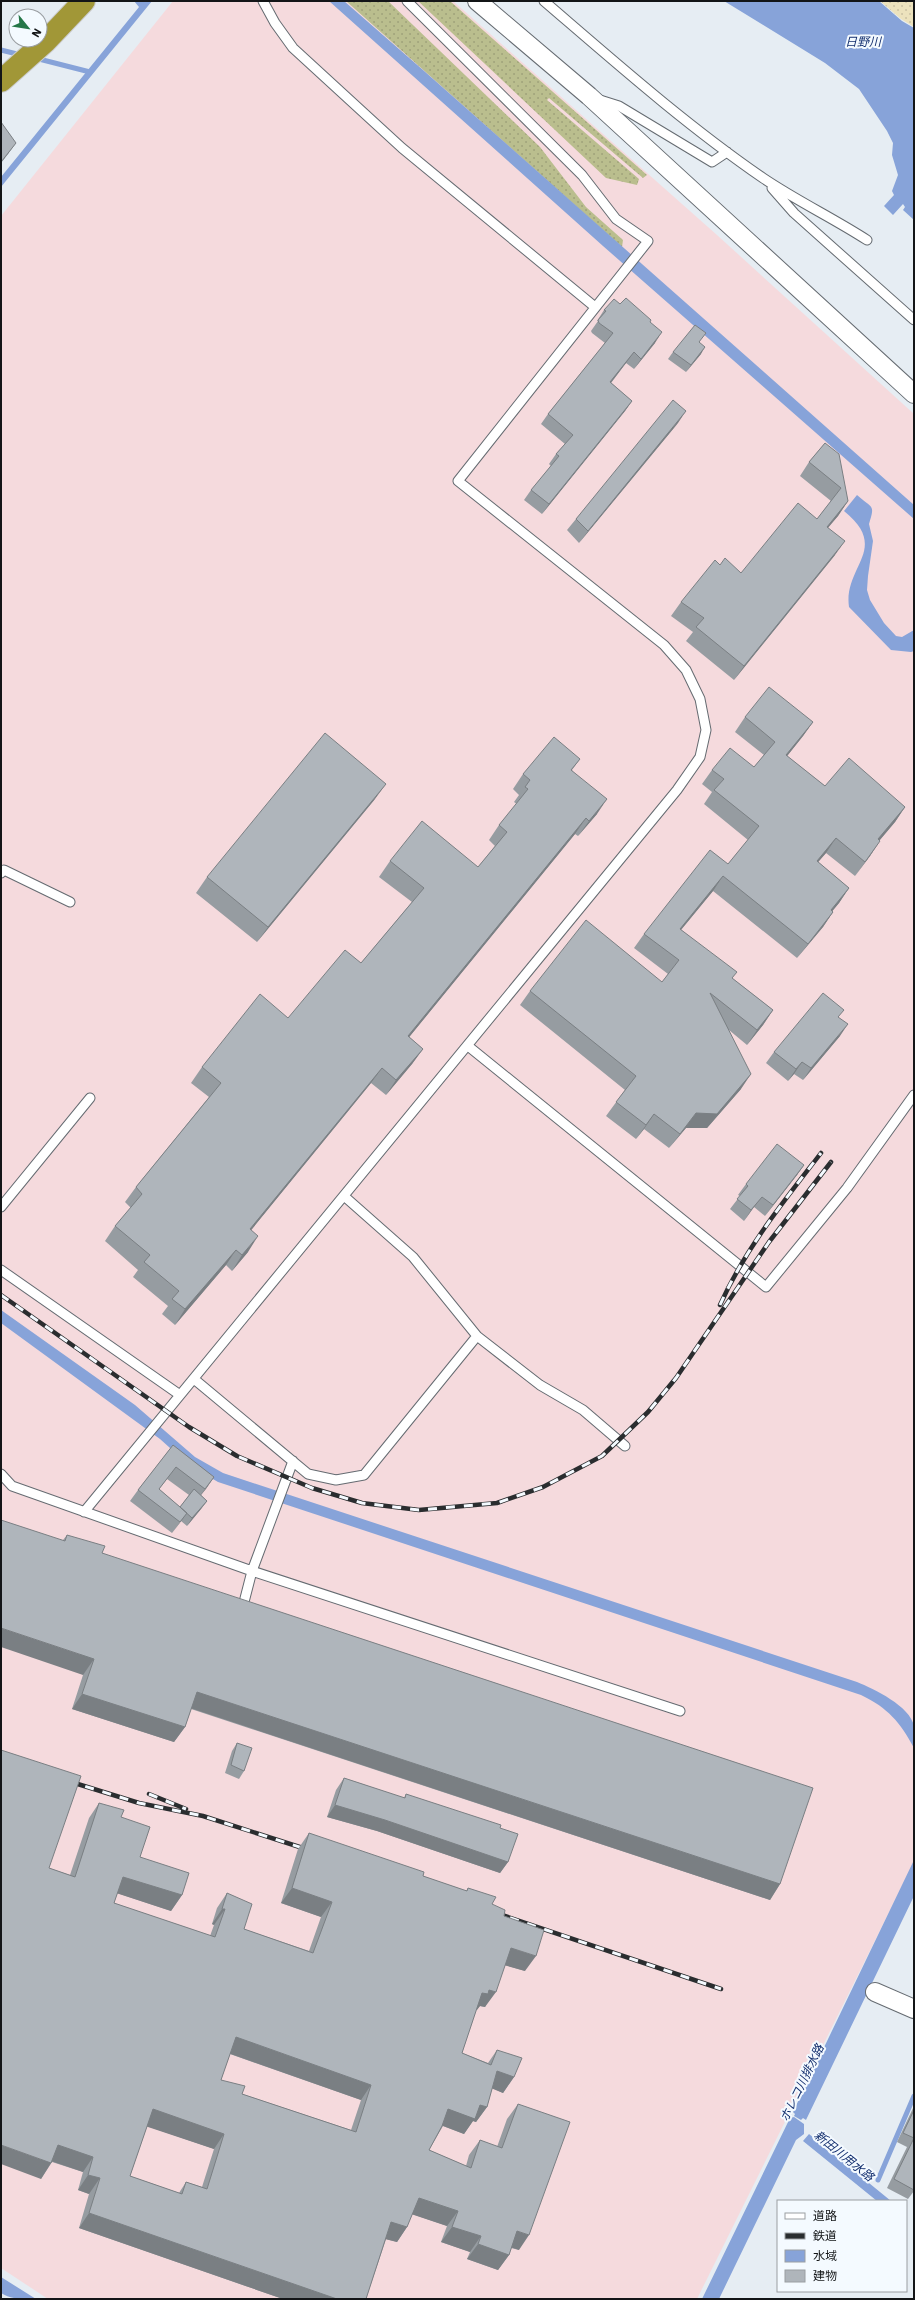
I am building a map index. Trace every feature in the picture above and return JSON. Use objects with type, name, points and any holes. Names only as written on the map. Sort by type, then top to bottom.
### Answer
[{"type":"highway","points":[[1,81],[46,41],[84,1]]},
{"type":"street","points":[[477,1],[589,96],[914,394]]},
{"type":"street","points":[[875,1992],[914,2009]]},
{"type":"lane","points":[[263,1],[275,23],[293,48],[402,148],[596,307]]},
{"type":"lane","points":[[84,1512],[677,790],[700,757],[706,730],[700,699],[686,670],[664,645],[458,480],[648,241],[616,219],[582,175],[407,1]]},
{"type":"lane","points":[[544,1],[702,134],[795,200],[845,226],[867,240]]},
{"type":"lane","points":[[589,96],[619,106],[712,162],[727,152]]},
{"type":"lane","points":[[762,177],[794,213],[914,320]]},
{"type":"lane","points":[[1,873],[4,870],[70,902]]},
{"type":"lane","points":[[468,1046],[766,1288],[847,1188],[914,1095]]},
{"type":"lane","points":[[1,1207],[90,1098]]},
{"type":"lane","points":[[344,1196],[413,1256],[477,1336],[540,1385],[583,1410],[625,1446]]},
{"type":"lane","points":[[1,1270],[180,1395]]},
{"type":"lane","points":[[194,1379],[308,1474],[336,1480],[364,1475],[477,1336]]},
{"type":"lane","points":[[243,1606],[252,1571],[293,1461]]},
{"type":"lane","points":[[1,1474],[12,1486],[252,1571],[680,1711]]},
{"type":"shaded area","points":[[173,1],[453,1],[717,235],[914,414],[914,1862],[697,2299],[48,2299],[1,2268],[1,216]]},
{"type":"green space","points":[[346,1],[388,1],[540,147],[586,207],[623,240],[622,247]]},
{"type":"green space","points":[[418,1],[450,1],[647,175],[643,178],[549,98],[547,100],[639,179],[637,185],[606,178]]},
{"type":"sand","points":[[880,1],[914,1],[914,27],[901,19]]},
{"type":"water","points":[[134,1],[152,1],[1,187],[1,177],[139,7]]},
{"type":"water","points":[[329,1],[344,1],[423,70],[914,505],[914,519],[603,246]]},
{"type":"water","name":"日野川","points":[[724,1],[879,1],[902,21],[914,28],[914,220],[903,210],[905,207],[903,204],[893,215],[884,206],[894,195],[892,191],[898,175],[892,155],[893,143],[887,131],[859,89],[825,63]]},
{"type":"water","points":[[857,495],[871,507],[872,510],[869,524],[873,541],[867,590],[870,600],[884,623],[896,636],[902,637],[914,630],[914,651],[891,650],[849,607],[849,593],[852,580],[862,558],[865,547],[864,536],[857,524],[844,511]]},
{"type":"water","points":[[1,1310],[135,1405],[195,1457],[223,1473],[857,1682],[890,1699],[906,1712],[914,1726],[914,1748],[898,1723],[886,1711],[879,1705],[861,1695],[218,1482],[189,1465],[160,1439],[1,1323]]},
{"type":"water","points":[[914,1860],[914,1896],[806,2120],[803,2118],[801,2120],[794,2116],[795,2114],[793,2112]]},
{"type":"water","points":[[794,2117],[804,2124],[804,2134],[796,2140],[719,2299],[702,2299],[790,2118]]},
{"type":"water","points":[[809,2134],[890,2200],[876,2200],[803,2141]]},
{"type":"water","points":[[1,2277],[36,2299],[13,2298],[1,2293]]},
{"type":"building","points":[[1,122],[16,143],[1,162]]},
{"type":"building","points":[[626,298],[662,332],[641,359],[634,352],[610,382],[632,401],[549,504],[531,490],[559,456],[556,454],[573,435],[548,414],[613,333],[599,323],[598,320],[606,311],[604,310],[614,299],[620,304]]},
{"type":"building","points":[[695,325],[706,333],[699,342],[705,347],[691,365],[673,352]]},
{"type":"building","points":[[673,400],[686,411],[588,531],[576,519]]},
{"type":"building","points":[[825,443],[839,454],[848,501],[827,527],[845,541],[744,666],[696,627],[704,618],[681,602],[715,560],[720,565],[725,558],[741,573],[798,503],[817,519],[841,488],[809,462]]},
{"type":"building","points":[[769,687],[813,722],[786,755],[825,786],[849,758],[905,807],[878,839],[880,841],[865,862],[836,838],[817,861],[849,888],[831,910],[833,912],[808,944],[723,876],[680,929],[737,972],[732,978],[773,1010],[757,1030],[710,993],[751,1074],[717,1114],[696,1113],[680,1134],[654,1114],[646,1125],[616,1102],[636,1076],[530,991],[586,920],[662,982],[679,960],[644,934],[710,850],[728,864],[759,826],[714,790],[724,779],[712,770],[730,748],[754,767],[775,742],[745,717]]},
{"type":"building","points":[[325,733],[386,784],[268,927],[207,877]]},
{"type":"building","points":[[554,737],[580,759],[571,770],[607,799],[589,821],[586,818],[408,1036],[423,1049],[396,1080],[382,1068],[250,1229],[258,1236],[242,1255],[236,1250],[185,1309],[172,1299],[179,1291],[144,1262],[150,1255],[115,1226],[142,1194],[136,1187],[221,1083],[202,1067],[260,994],[288,1018],[345,950],[361,963],[424,888],[390,861],[422,821],[478,867],[507,832],[499,825],[528,789],[525,787],[530,780],[523,774]]},
{"type":"building","points":[[823,993],[844,1010],[838,1017],[848,1024],[811,1068],[802,1062],[796,1069],[774,1052]]},
{"type":"building","points":[[777,1144],[804,1165],[773,1205],[762,1197],[751,1210],[737,1199],[748,1186],[746,1184]]},
{"type":"building","points":[[173,1445],[214,1477],[205,1489],[176,1467],[159,1489],[187,1513],[180,1522],[138,1490]]},
{"type":"building","points":[[194,1489],[207,1501],[192,1518],[180,1507]]},
{"type":"building","points":[[1,1520],[65,1541],[67,1535],[105,1546],[102,1553],[813,1788],[780,1884],[197,1692],[185,1727],[82,1694],[94,1659],[1,1628]]},
{"type":"building","points":[[237,1743],[252,1748],[244,1771],[231,1765]]},
{"type":"building","points":[[1,1750],[81,1776],[49,1868],[75,1877],[99,1803],[124,1810],[121,1817],[150,1827],[140,1857],[189,1873],[182,1895],[123,1877],[114,1903],[215,1937],[225,1909],[222,1909],[227,1893],[252,1904],[244,1929],[313,1953],[332,1902],[292,1888],[309,1833],[424,1872],[423,1876],[467,1891],[468,1888],[496,1897],[492,1904],[505,1910],[504,1916],[544,1930],[536,1956],[511,1948],[496,1992],[489,1990],[488,1994],[482,1993],[462,2053],[491,2065],[497,2050],[522,2058],[514,2077],[497,2071],[487,2107],[480,2105],[475,2119],[448,2109],[442,2126],[429,2150],[471,2168],[480,2140],[502,2148],[518,2104],[570,2122],[529,2235],[517,2231],[509,2255],[478,2244],[481,2236],[452,2227],[458,2211],[419,2198],[407,2227],[391,2222],[366,2299],[337,2299],[89,2213],[100,2178],[88,2175],[93,2157],[58,2145],[51,2163],[1,2145]],"holes":[[[236,2037],[371,2085],[356,2132],[242,2094],[245,2086],[221,2080]],[[153,2109],[224,2134],[207,2189],[186,2182],[182,2194],[130,2176]]]},
{"type":"building","points":[[344,1778],[405,1798],[406,1794],[501,1825],[500,1828],[518,1834],[508,1862],[385,1820],[335,1805]]},
{"type":"building","points":[[914,2110],[914,2138],[903,2133]]},
{"type":"building","points":[[914,2138],[914,2190],[894,2179]]},
{"type":"waterway","points":[[1,50],[21,55]]},
{"type":"waterway","points":[[35,58],[90,72]]},
{"type":"waterway","name":"新田川用水路","points":[[878,2180],[914,2096]]},
{"type":"railway","points":[[720,1305],[730,1284],[753,1245],[779,1207],[821,1153]]},
{"type":"railway","points":[[1,1295],[189,1427],[237,1456],[312,1488],[362,1503],[419,1510],[497,1503],[543,1487],[602,1456],[648,1412],[676,1378],[769,1242],[831,1162]]},
{"type":"railway","points":[[68,1781],[139,1803],[203,1816],[309,1850]]},
{"type":"railway","points":[[149,1794],[186,1809]]},
{"type":"railway","points":[[493,1912],[721,1989]]},
{"type":"water label","name":"ホレコ川排水路","points":[[802,2083]]}]
